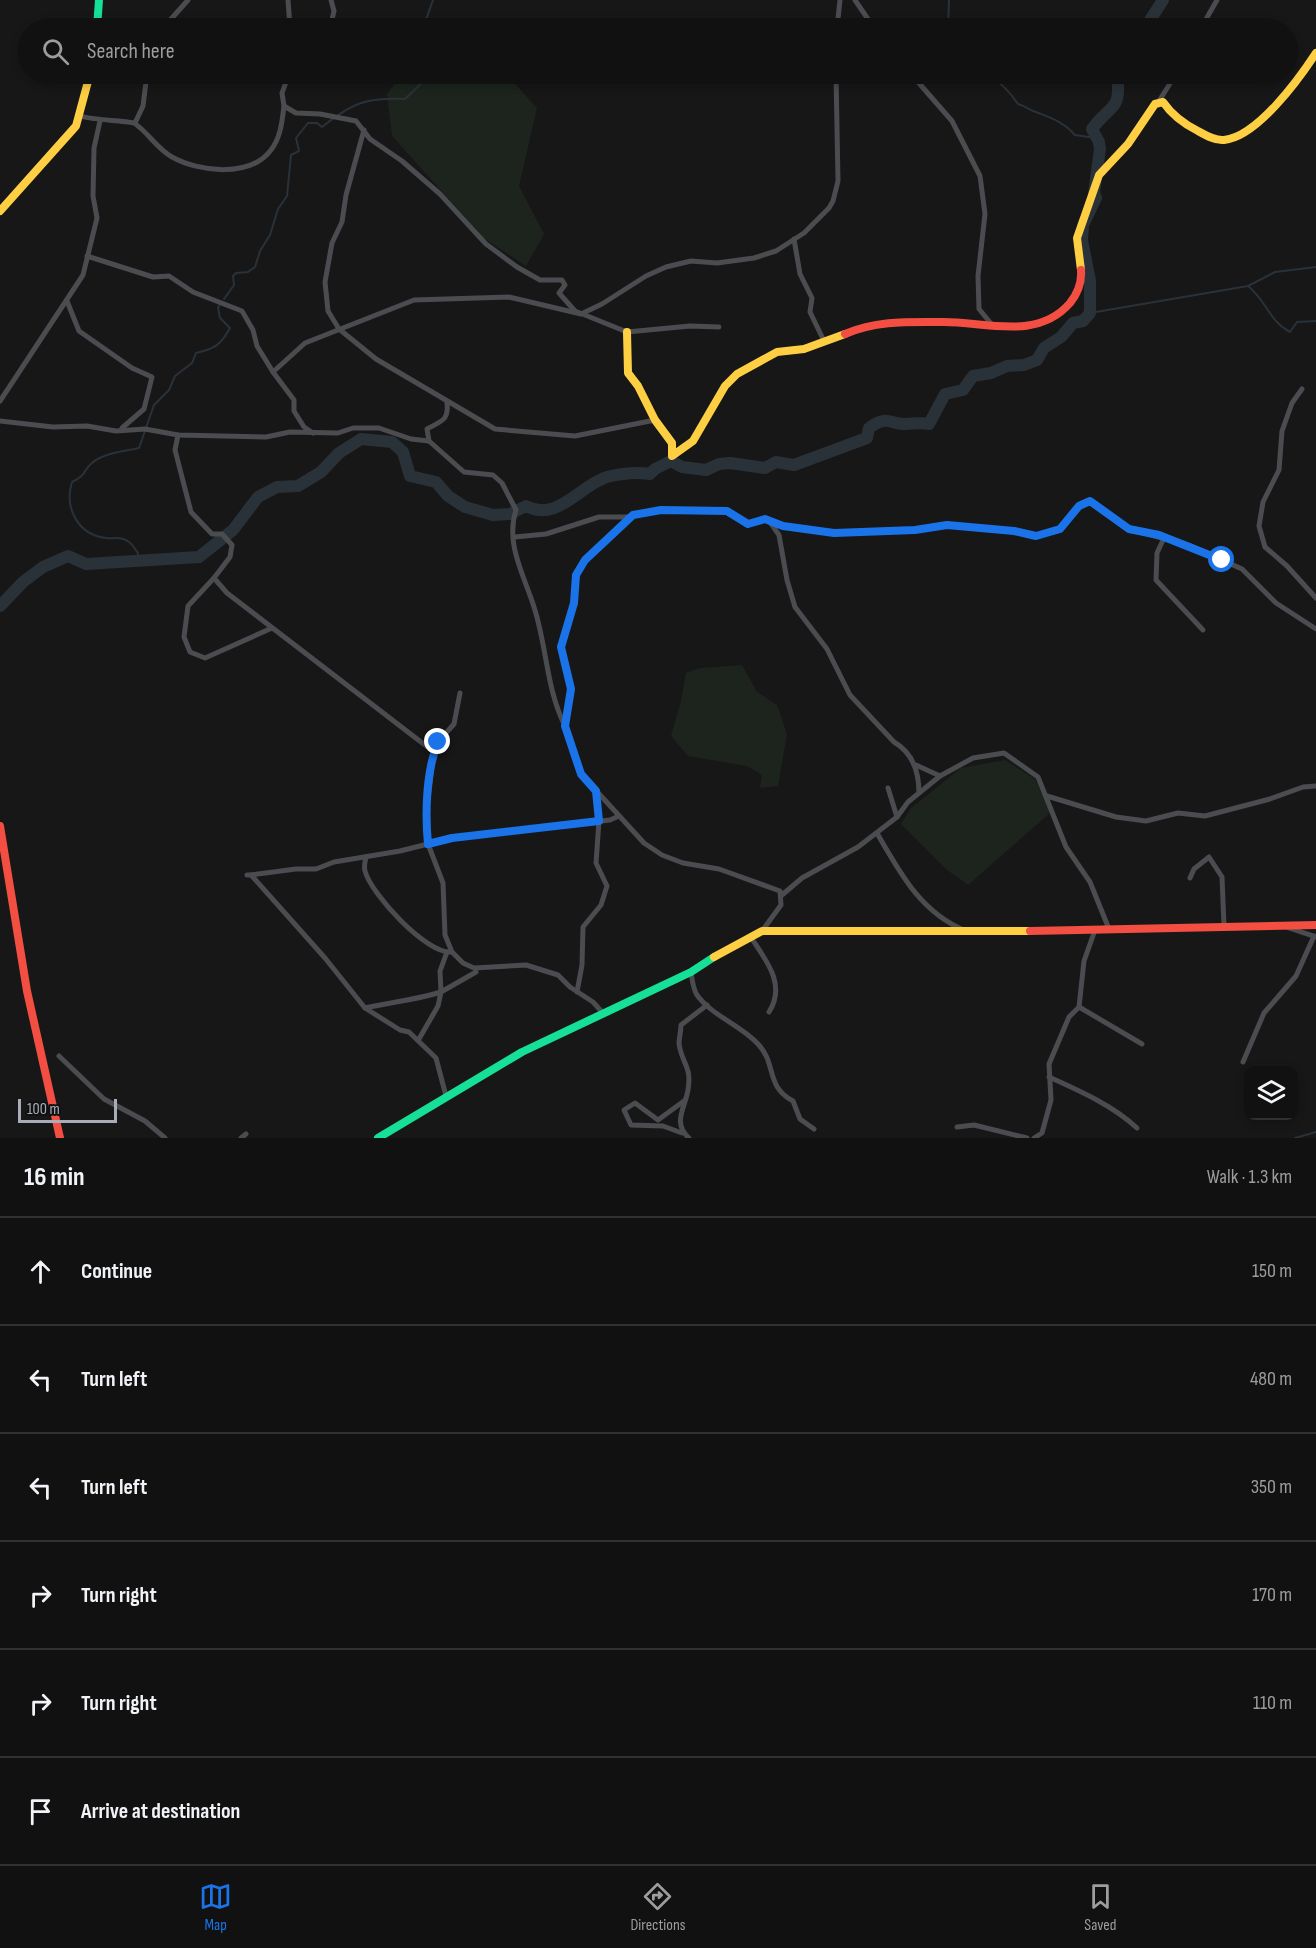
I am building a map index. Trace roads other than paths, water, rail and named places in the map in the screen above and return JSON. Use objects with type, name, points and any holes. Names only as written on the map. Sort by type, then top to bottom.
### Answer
[{"type":"street","points":[[98,18],[99,0]]},
{"type":"street","points":[[172,18],[188,0]]},
{"type":"street","points":[[288,0],[289,18]]},
{"type":"street","points":[[331,0],[334,11],[332,18]]},
{"type":"street","points":[[838,18],[840,0]]},
{"type":"street","points":[[855,0],[867,18]]},
{"type":"street","points":[[1207,18],[1218,0]]},
{"type":"street","points":[[1298,79],[1316,53]]},
{"type":"street","points":[[0,211],[69,136],[80,116],[88,84]]},
{"type":"street","points":[[135,123],[143,106],[146,84]]},
{"type":"street","points":[[80,116],[100,121],[135,123],[170,156],[182,162],[218,170],[233,169],[257,161],[271,151],[280,133],[284,106],[282,93],[285,84]]},
{"type":"street","points":[[581,314],[602,304],[646,276],[666,267],[691,261],[717,263],[768,255],[794,239],[830,208],[837,188],[836,84]]},
{"type":"street","points":[[920,84],[952,121],[980,176],[985,214],[978,276],[979,309],[993,326]]},
{"type":"street","points":[[627,332],[627,373],[638,386],[655,420],[672,443],[674,449],[672,456],[682,452],[702,432],[710,407],[732,378],[744,368],[763,361],[776,352],[807,349],[881,322],[919,324],[947,322],[1024,327],[1041,322],[1064,310],[1081,288],[1078,228],[1099,174],[1123,150],[1170,84]]},
{"type":"street","points":[[1159,101],[1181,122],[1200,133],[1223,140],[1232,139],[1246,131],[1283,100],[1294,84]]},
{"type":"street","points":[[284,106],[296,113],[320,114],[356,121],[370,139],[402,161],[440,194],[486,244],[517,267],[540,280],[562,280],[565,285],[559,293],[581,314]]},
{"type":"street","points":[[0,401],[83,275],[97,218],[93,196],[94,148],[100,121]]},
{"type":"street","points":[[364,130],[346,195],[342,222],[332,243],[325,282],[328,311],[339,329],[376,359],[447,403],[495,429],[518,433],[575,436],[655,420]]},
{"type":"street","points":[[794,239],[800,274],[812,298],[810,312],[824,341]]},
{"type":"street","points":[[87,256],[153,277],[169,276],[194,292],[242,311],[253,330],[257,346],[294,400],[294,411],[304,427],[313,433]]},
{"type":"street","points":[[273,372],[305,342],[414,300],[509,297],[581,314],[627,332],[690,326],[719,327]]},
{"type":"street","points":[[67,301],[79,331],[132,368],[152,377],[144,409],[127,426],[116,431]]},
{"type":"street","points":[[1302,389],[1292,403],[1282,431],[1279,470],[1263,502],[1258,525],[1265,547],[1287,566],[1316,598]]},
{"type":"street","points":[[429,441],[427,429],[445,420],[448,414],[447,403]]},
{"type":"street","points":[[0,421],[53,428],[87,426],[116,431],[145,429],[178,435],[266,437],[290,432],[338,433],[353,428],[379,428],[411,439],[429,441],[464,472],[493,475],[502,483],[516,510],[512,520],[516,556],[534,607],[554,704],[565,726],[581,774],[644,843],[662,855],[750,879],[782,895]]},
{"type":"street","points":[[178,435],[176,450],[191,512],[212,534],[222,534],[232,545],[230,557],[188,606],[184,638],[190,652],[205,658],[272,628]]},
{"type":"street","points":[[514,537],[546,534],[599,517],[633,515],[661,510],[727,511],[748,524],[765,519],[783,526],[834,533],[915,530],[947,525],[1004,529],[1036,536],[1060,529],[1079,506],[1090,501],[1129,529],[1191,546],[1242,569],[1276,603],[1316,629]]},
{"type":"street","points":[[565,726],[571,689],[561,647],[574,603],[576,575],[585,560],[633,515]]},
{"type":"street","points":[[765,519],[779,535],[787,580],[795,607],[827,649],[850,694],[894,742],[902,747],[916,765],[940,776]]},
{"type":"street","points":[[1164,538],[1157,553],[1156,580],[1203,630]]},
{"type":"street","points":[[214,578],[227,594],[434,752]]},
{"type":"street","points":[[418,1039],[438,1006],[441,971],[450,952],[445,935],[443,883],[428,844],[426,816],[434,752],[438,742],[454,724],[460,693]]},
{"type":"street","points":[[762,931],[781,905],[782,895],[802,878],[858,847],[897,818],[908,802],[940,776],[973,758],[1004,753],[1038,777],[1066,848],[1090,882],[1109,929]]},
{"type":"street","points":[[916,765],[919,793]]},
{"type":"street","points":[[1047,796],[1116,817],[1146,821],[1178,813],[1205,816],[1270,799],[1303,787],[1316,786]]},
{"type":"street","points":[[888,788],[897,818]]},
{"type":"street","points":[[577,992],[582,965],[583,927],[601,905],[607,886],[596,863],[599,821],[596,791]]},
{"type":"street","points":[[446,1096],[436,1058],[418,1039],[365,1008],[325,958],[249,875],[316,869],[334,862],[452,838],[610,820],[619,816]]},
{"type":"street","points":[[0,826],[1,845],[27,991],[60,1138]]},
{"type":"street","points":[[877,833],[912,892],[943,921],[972,933]]},
{"type":"street","points":[[366,857],[365,871],[370,882],[392,913],[419,937],[450,952],[463,963],[474,968],[526,965],[558,975],[577,992],[593,1002],[603,1013]]},
{"type":"street","points":[[1190,878],[1194,869],[1209,857],[1222,877],[1224,926]]},
{"type":"street","points":[[378,1138],[522,1052],[691,972],[762,931],[972,933],[1316,925]]},
{"type":"street","points":[[1243,1062],[1264,1013],[1296,976],[1315,937],[1283,926]]},
{"type":"street","points":[[1034,1138],[1042,1133],[1051,1100],[1049,1064],[1069,1017],[1079,1007],[1084,961],[1095,930]]},
{"type":"street","points":[[750,936],[775,976],[774,1005],[769,1012]]},
{"type":"street","points":[[365,1008],[390,1002],[412,1001],[441,992],[476,972]]},
{"type":"street","points":[[691,972],[695,993],[707,1005],[759,1044],[769,1062],[773,1082],[783,1096],[793,1101],[800,1119],[814,1129]]},
{"type":"street","points":[[682,1132],[679,1119],[689,1074],[679,1044],[681,1025],[707,1005]]},
{"type":"street","points":[[1079,1007],[1142,1044]]},
{"type":"street","points":[[59,1056],[104,1099],[145,1121],[165,1138]]},
{"type":"street","points":[[1049,1077],[1088,1094],[1125,1117],[1137,1128]]},
{"type":"street","points":[[650,1127],[684,1101]]},
{"type":"street","points":[[657,1120],[635,1103],[624,1110],[631,1125],[663,1126],[682,1132],[689,1138]]},
{"type":"street","points":[[957,1127],[974,1125],[1027,1138]]},
{"type":"waterway","points":[[426,18],[433,0]]},
{"type":"waterway","points":[[948,18],[949,0]]},
{"type":"waterway","points":[[1151,18],[1163,0]]},
{"type":"waterway","points":[[224,299],[234,285],[233,276],[236,273],[248,272],[255,267],[260,251],[270,235],[278,209],[287,196],[291,155],[299,151],[296,138],[308,123],[317,123],[322,127],[342,112],[360,103],[380,99],[405,99],[421,84]]},
{"type":"waterway","points":[[1001,84],[1018,104],[1057,121],[1075,135],[1096,138]]},
{"type":"waterway","points":[[0,606],[23,582],[43,567],[68,556],[86,564],[199,557],[233,530],[258,497],[277,487],[298,486],[321,472],[339,453],[361,439],[392,442],[403,452],[410,476],[436,482],[448,496],[465,507],[493,515],[510,514],[526,506],[537,510],[548,510],[568,501],[597,481],[607,477],[650,474],[671,461],[682,467],[706,470],[719,464],[730,463],[765,468],[776,462],[794,465],[867,438],[869,428],[881,422],[929,424],[945,394],[963,390],[973,376],[1037,360],[1044,348],[1061,337],[1073,323],[1083,321],[1090,313],[1090,281],[1082,240],[1083,225],[1096,198],[1094,193],[1100,149],[1092,129],[1116,102],[1118,84]]},
{"type":"waterway","points":[[1090,313],[1248,286],[1275,272],[1316,267]]},
{"type":"waterway","points":[[1248,286],[1277,322],[1290,332],[1297,322],[1316,321]]},
{"type":"waterway","points":[[137,561],[138,553],[126,540],[96,536],[81,526],[70,501],[72,482],[102,457],[139,448],[154,405],[169,390],[175,376],[192,363],[196,353],[208,350],[220,342],[230,328],[220,318],[218,308],[220,304]]},
{"type":"waterway","points":[[1295,1138],[1316,1132]]}]
